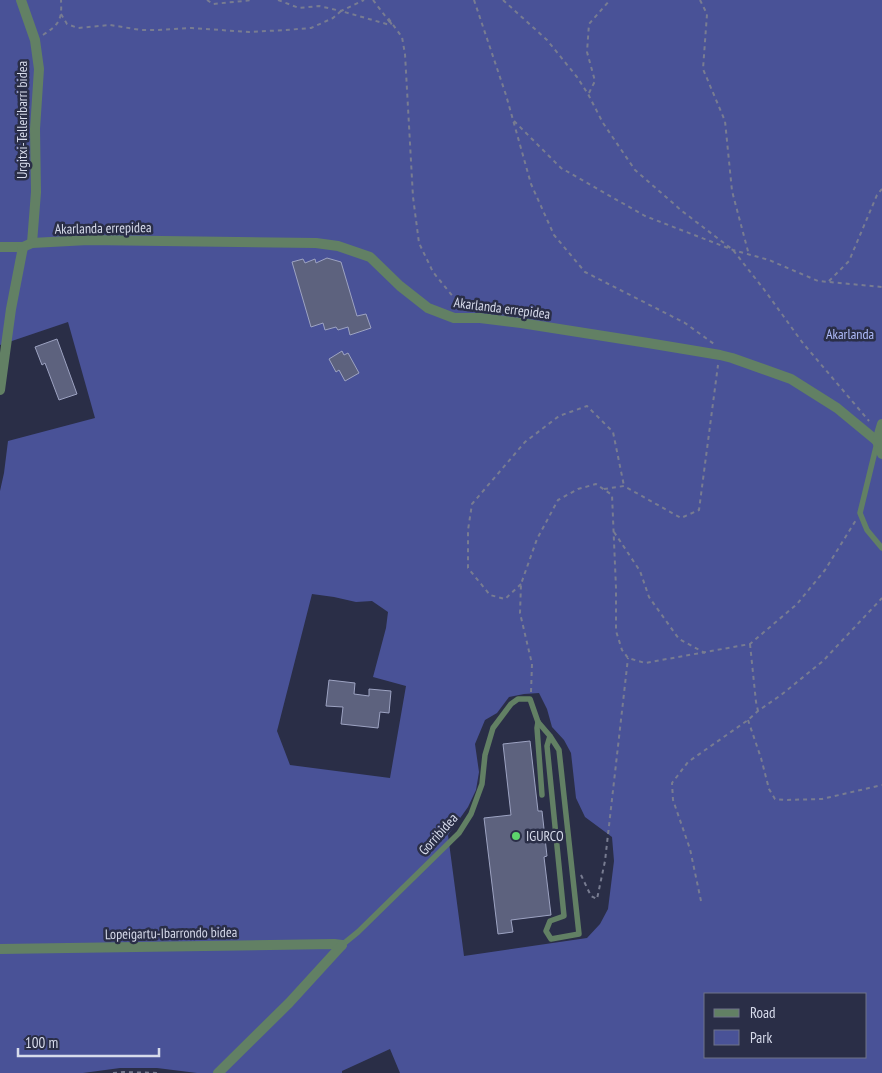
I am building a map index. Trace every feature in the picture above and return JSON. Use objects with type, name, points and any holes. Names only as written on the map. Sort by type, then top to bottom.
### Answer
[{"type":"street","name":"Urgitxi-Telleribarri bidea","points":[[0,390],[11,309],[27,245],[36,192],[35,129],[39,69],[34,40],[21,0]]},
{"type":"street","name":"Akarlanda errepidea","points":[[0,246],[98,240],[316,243],[338,246],[370,257],[400,286],[428,308],[454,318],[480,318],[521,323],[720,355],[791,379],[836,408],[880,442]]},
{"type":"street","points":[[882,424],[880,442],[882,454]]},
{"type":"street","name":"Lopeigartu-Ibarrondo bidea","points":[[0,949],[334,944],[342,946]]},
{"type":"street","points":[[218,1073],[289,1003],[342,946]]},
{"type":"lane","points":[[880,442],[860,513],[867,530],[882,548]]},
{"type":"lane","name":"Gorribidea","points":[[342,946],[459,833],[470,814],[482,784],[485,755],[493,728],[511,704],[518,699],[530,699]]},
{"type":"lane","points":[[530,699],[538,722],[550,736],[559,750],[579,934],[550,939],[546,931],[550,921],[564,916],[547,746],[550,736]]},
{"type":"lane","points":[[538,722],[542,795]]},
{"type":"path","points":[[61,0],[62,14],[67,24],[78,28],[110,25],[141,30],[192,28],[249,32],[311,28],[364,0]]},
{"type":"path","points":[[207,0],[214,4],[253,0]]},
{"type":"path","points":[[278,0],[299,8],[319,6],[392,25]]},
{"type":"path","points":[[373,0],[392,25]]},
{"type":"path","points":[[474,0],[506,95],[531,184],[554,235],[584,272],[685,322],[714,344],[720,355],[699,510],[681,518],[624,486],[604,489]]},
{"type":"path","points":[[503,0],[547,40],[577,77],[634,170],[733,250],[802,342],[868,420]]},
{"type":"path","points":[[588,94],[595,81],[587,52],[589,24],[610,0]]},
{"type":"path","points":[[700,0],[707,14],[703,69],[725,121],[732,191],[749,255]]},
{"type":"path","points":[[34,40],[54,28],[62,14]]},
{"type":"path","points":[[392,25],[388,18],[402,37],[405,54],[413,197],[419,243],[433,272],[459,304],[466,309]]},
{"type":"path","points":[[513,119],[561,168],[645,216],[733,250],[769,260],[818,281],[882,287]]},
{"type":"path","points":[[828,282],[849,261],[877,195],[882,189]]},
{"type":"path","points":[[521,584],[504,599],[490,595],[468,568],[468,530],[472,504],[524,442],[559,416],[587,406],[613,432],[624,486]]},
{"type":"path","points":[[530,699],[532,664],[520,613],[521,584],[537,539],[558,500],[578,489],[596,484],[612,495],[616,631],[622,650],[628,658],[645,663],[750,644],[797,604],[825,570],[860,513]]},
{"type":"path","points":[[614,532],[640,571],[649,597],[679,639],[705,653]]},
{"type":"path","points":[[701,901],[690,849],[672,800],[672,783],[688,762],[782,695],[823,661],[882,598]]},
{"type":"path","points":[[750,644],[758,711]]},
{"type":"path","points":[[580,873],[592,896],[597,899],[605,861],[628,658]]},
{"type":"path","points":[[748,720],[769,789],[775,799],[822,799],[882,785]]},
{"type":"path","points":[[113,1073],[158,1073]]},
{"type":"green space","name":"Akarlanda","points":[[0,0],[882,0],[882,1073],[400,1073],[390,1049],[342,1071],[342,1073],[197,1073],[157,1068],[120,1068],[83,1073],[0,1073],[0,491],[8,441],[95,418],[68,322],[0,345]],"holes":[[[312,594],[356,602],[372,601],[388,612],[386,628],[373,677],[406,686],[390,778],[290,765],[277,731]],[[539,693],[547,709],[552,727],[564,740],[571,753],[576,798],[585,817],[612,837],[614,861],[608,909],[600,924],[587,938],[464,956],[448,835],[468,807],[476,790],[479,772],[475,744],[485,720],[497,713],[509,697]]]},
{"type":"building","points":[[327,258],[341,262],[357,316],[366,314],[371,328],[350,335],[348,327],[338,330],[336,327],[325,330],[323,323],[311,327],[292,262],[303,259],[305,263],[315,259],[316,263]]},
{"type":"building","points":[[57,339],[77,394],[59,400],[45,363],[42,365],[35,347]]},
{"type":"building","points":[[342,351],[344,355],[348,353],[359,373],[345,381],[339,370],[336,372],[329,359]]},
{"type":"building","points":[[329,680],[355,683],[354,694],[369,696],[369,689],[391,691],[389,713],[380,712],[378,728],[341,724],[343,707],[326,706]]},
{"type":"building","name":"IGURCO","points":[[530,741],[538,811],[542,811],[547,856],[544,857],[551,915],[511,920],[513,932],[498,934],[484,818],[511,815],[503,744]]},
{"type":"place","name":"IGURCO","points":[[516,836]]}]
